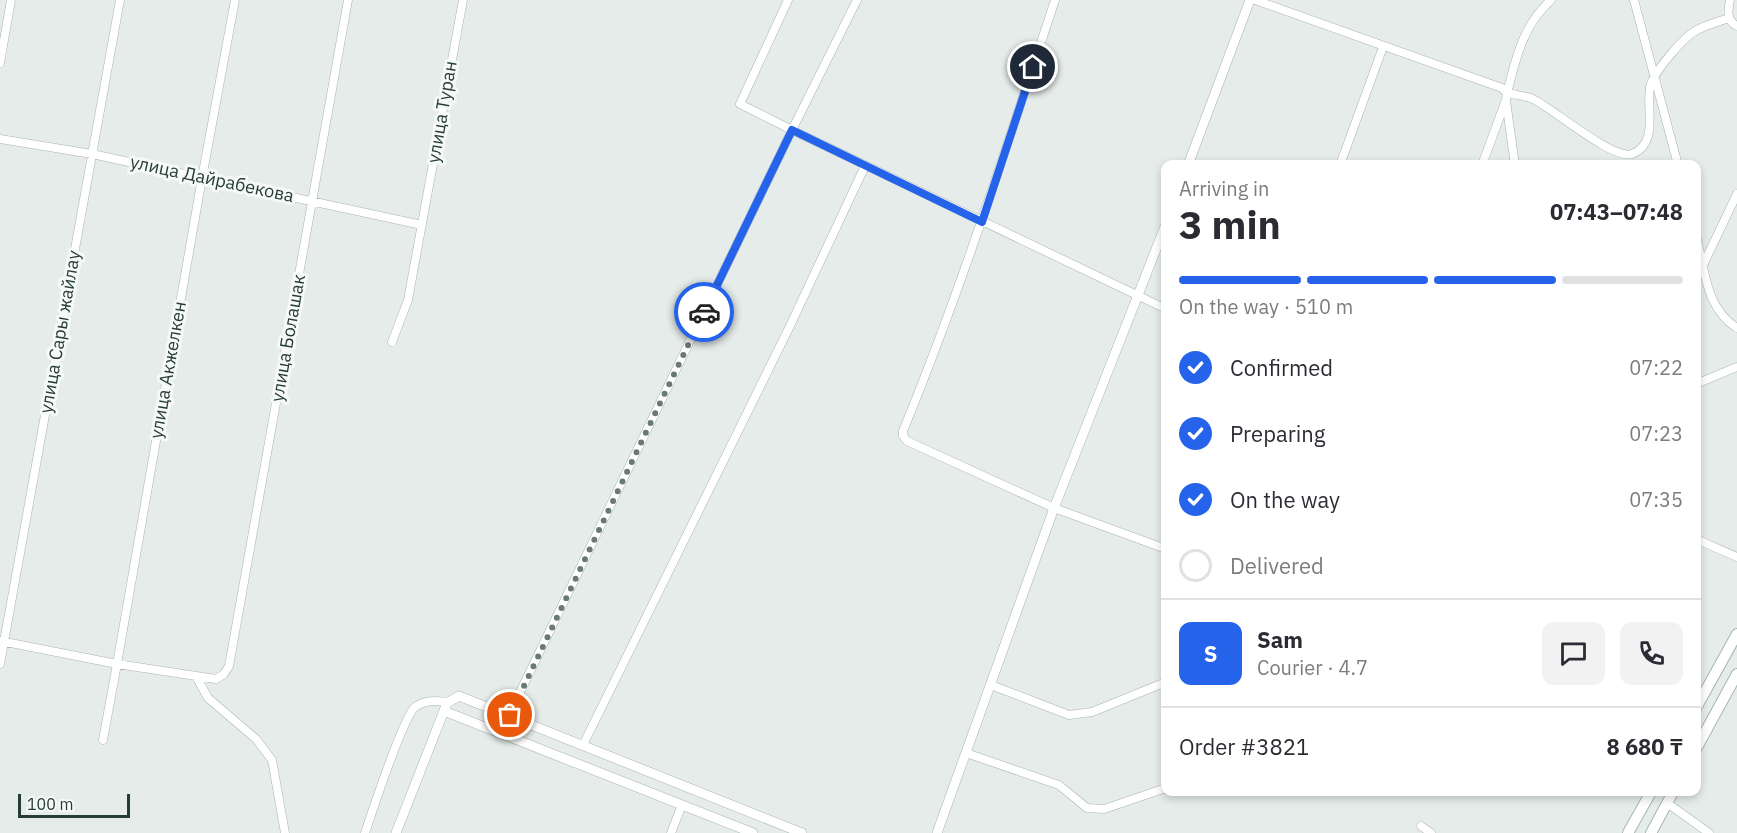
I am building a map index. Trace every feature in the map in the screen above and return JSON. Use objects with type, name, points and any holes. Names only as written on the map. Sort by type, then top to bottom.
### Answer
[{"type":"main road","points":[[1701,699],[1737,634]]},
{"type":"main road","points":[[1701,739],[1737,674]]},
{"type":"main road","points":[[1628,833],[1649,796]]},
{"type":"main road","points":[[1651,833],[1671,796]]},
{"type":"street","points":[[0,63],[11,0]]},
{"type":"street","name":"улица Сары жайлау","points":[[0,664],[2,642],[120,0]]},
{"type":"street","name":"улица Акжелкен","points":[[103,740],[235,0]]},
{"type":"street","name":"улица Болашак","points":[[196,676],[216,679],[224,674],[229,666],[348,0]]},
{"type":"street","name":"улица Туран","points":[[392,342],[408,300],[463,0]]},
{"type":"street","points":[[788,0],[740,104],[864,166],[1161,307]]},
{"type":"street","points":[[510,715],[856,0]]},
{"type":"street","points":[[1055,0],[982,222],[903,436],[907,441],[1054,508],[1161,547]]},
{"type":"street","points":[[1190,160],[1252,0],[1502,88],[1506,97],[1514,160]]},
{"type":"street","points":[[1484,160],[1529,25],[1551,0]]},
{"type":"street","points":[[1634,0],[1677,160]]},
{"type":"street","points":[[1730,0],[1729,18],[1732,24],[1737,26]]},
{"type":"street","points":[[1506,97],[1533,99],[1600,143],[1623,155],[1632,154],[1645,141],[1649,131],[1651,117],[1649,94],[1654,78],[1674,50],[1694,31],[1729,18]]},
{"type":"street","points":[[1342,160],[1383,47]]},
{"type":"street","name":"улица Дайрабекова","points":[[0,139],[93,154],[422,225]]},
{"type":"street","points":[[583,745],[789,328],[864,166]]},
{"type":"street","points":[[1704,263],[1737,194]]},
{"type":"street","points":[[937,833],[1054,508],[1161,237]]},
{"type":"street","points":[[1701,253],[1708,290],[1717,310],[1737,328]]},
{"type":"street","points":[[1701,382],[1737,367]]},
{"type":"street","points":[[1701,542],[1737,557]]},
{"type":"street","points":[[2,642],[117,664],[196,676],[208,698],[256,739],[272,759],[285,833]]},
{"type":"street","points":[[991,685],[1069,715],[1092,712],[1161,684]]},
{"type":"street","points":[[396,833],[446,707],[459,696],[802,833]]},
{"type":"street","points":[[365,833],[404,728],[415,708],[441,700],[446,707],[753,833]]},
{"type":"street","points":[[966,753],[1059,785],[1087,808],[1096,810],[1161,790]]},
{"type":"street","points":[[1667,803],[1709,833]]},
{"type":"street","points":[[671,833],[682,805]]},
{"type":"street","points":[[1421,826],[1431,833]]},
{"type":"way so far","points":[[510,715],[704,312]]},
{"type":"route","points":[[704,312],[792,130],[982,222],[1033,67]]}]
